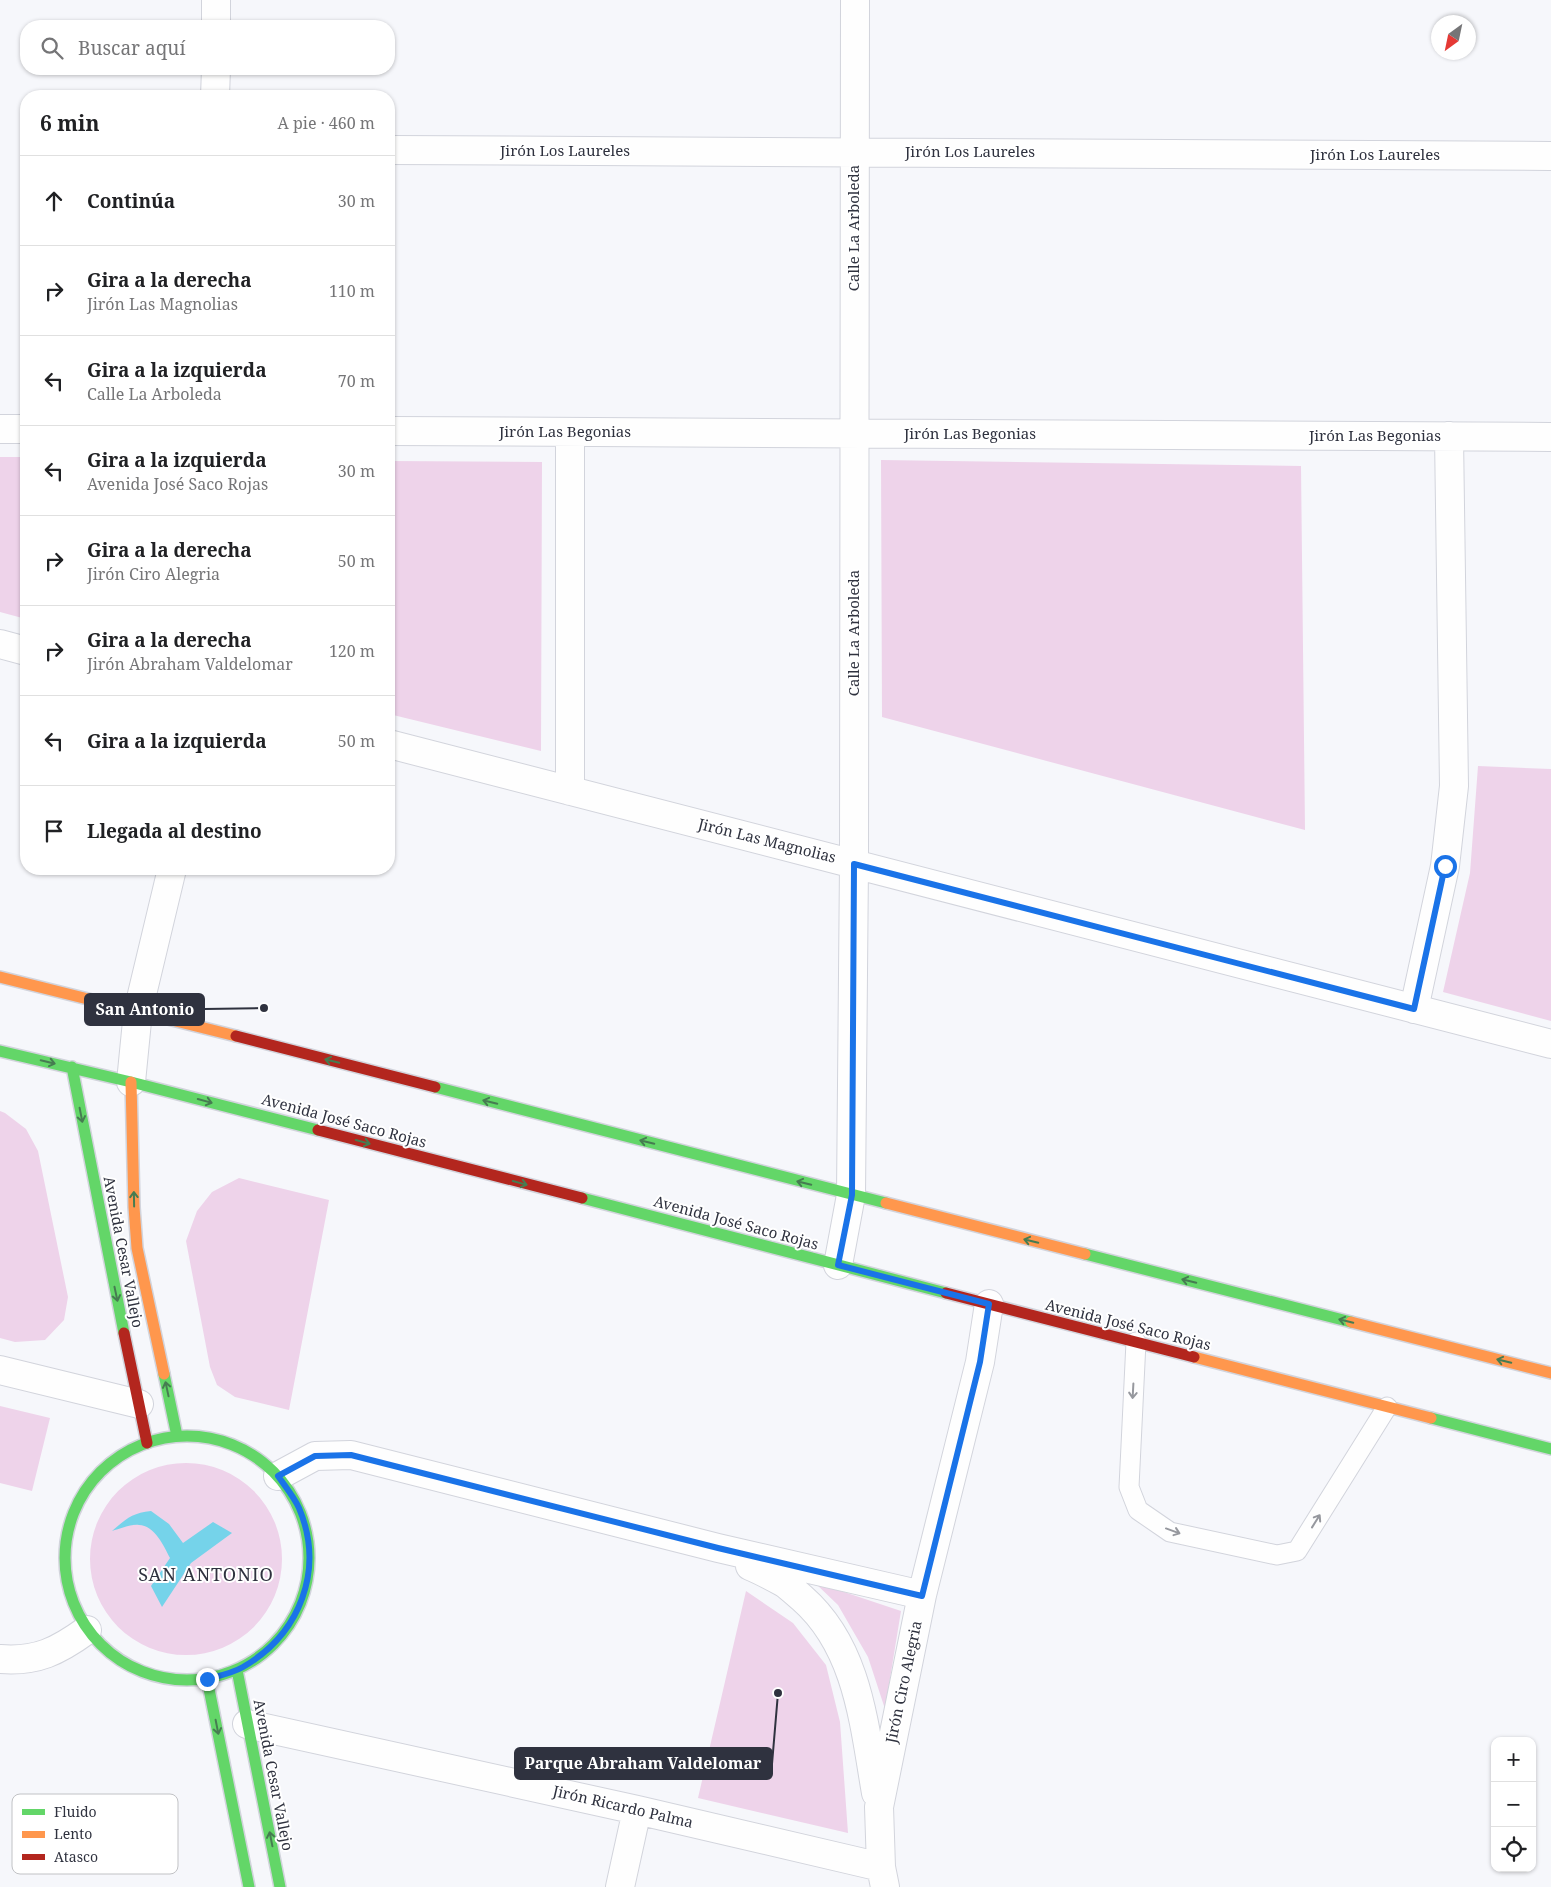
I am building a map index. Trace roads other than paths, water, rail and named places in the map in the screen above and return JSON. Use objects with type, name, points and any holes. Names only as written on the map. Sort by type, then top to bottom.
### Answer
[{"type":"main road","points":[[0,977],[1551,1373]]},
{"type":"main road","name":"Avenida José Saco Rojas","points":[[0,1051],[131,1082],[1551,1449]]},
{"type":"main road","name":"Avenida Cesar Vallejo","points":[[72,1067],[106,1246],[147,1443]]},
{"type":"main road","name":"Avenida Cesar Vallejo","points":[[131,1082],[134,1207],[137,1248],[177,1436]]},
{"type":"main road","points":[[177,1436],[212,1438],[248,1452],[278,1476],[299,1508],[309,1544],[308,1581],[296,1616],[273,1646],[242,1668],[207,1679],[173,1680],[140,1672],[111,1654],[87,1630],[70,1597],[64,1561],[68,1525],[83,1491],[107,1464],[138,1445],[177,1436]]},
{"type":"main road","name":"Avenida Cesar Vallejo","points":[[237,1670],[280,1887]]},
{"type":"main road","points":[[207,1679],[249,1887]]},
{"type":"street","points":[[216,0],[216,20]]},
{"type":"street","name":"Calle La Arboleda","points":[[838,1265],[852,1195],[855,0]]},
{"type":"street","points":[[215,90],[216,75]]},
{"type":"street","name":"Jirón Los Laureles","points":[[395,150],[1551,156]]},
{"type":"street","points":[[0,429],[20,429]]},
{"type":"street","name":"Jirón Las Begonias","points":[[395,431],[1551,437]]},
{"type":"street","points":[[570,432],[570,791]]},
{"type":"street","points":[[1414,1009],[1445,866],[1454,786],[1449,436]]},
{"type":"street","points":[[0,644],[20,649]]},
{"type":"street","name":"Jirón Las Magnolias","points":[[395,746],[1551,1044]]},
{"type":"street","points":[[131,1082],[138,1011],[171,875]]},
{"type":"street","name":"Jirón Ciro Alegria","points":[[883,1877],[879,1807],[922,1596],[980,1362],[989,1304]]},
{"type":"street","points":[[0,1370],[139,1404]]},
{"type":"street","points":[[278,1476],[315,1456],[351,1455],[718,1548],[922,1596]]},
{"type":"street","points":[[718,1548],[786,1584],[812,1607],[833,1635],[850,1667],[861,1705],[879,1807]]},
{"type":"street","points":[[0,1659],[17,1660],[45,1655],[67,1645],[87,1630]]},
{"type":"street","name":"Jirón Ricardo Palma","points":[[247,1724],[637,1810],[883,1877]]},
{"type":"street","points":[[620,1887],[637,1810]]},
{"type":"lane","points":[[1136,1342],[1128,1487],[1138,1510],[1170,1532],[1277,1555],[1297,1551],[1387,1407]]},
{"type":"water","points":[[151,1511],[169,1524],[183,1543],[213,1522],[232,1533],[191,1563],[162,1607],[151,1586],[170,1558],[162,1542],[154,1532],[144,1526],[132,1525],[112,1531],[130,1517]]},
{"type":"place","name":"San Antonio","points":[[264,1008]]},
{"type":"place","name":"Parque Abraham Valdelomar","points":[[778,1693]]},
{"type":"district","name":"SAN ANTONIO","points":[[206,1575]]}]
